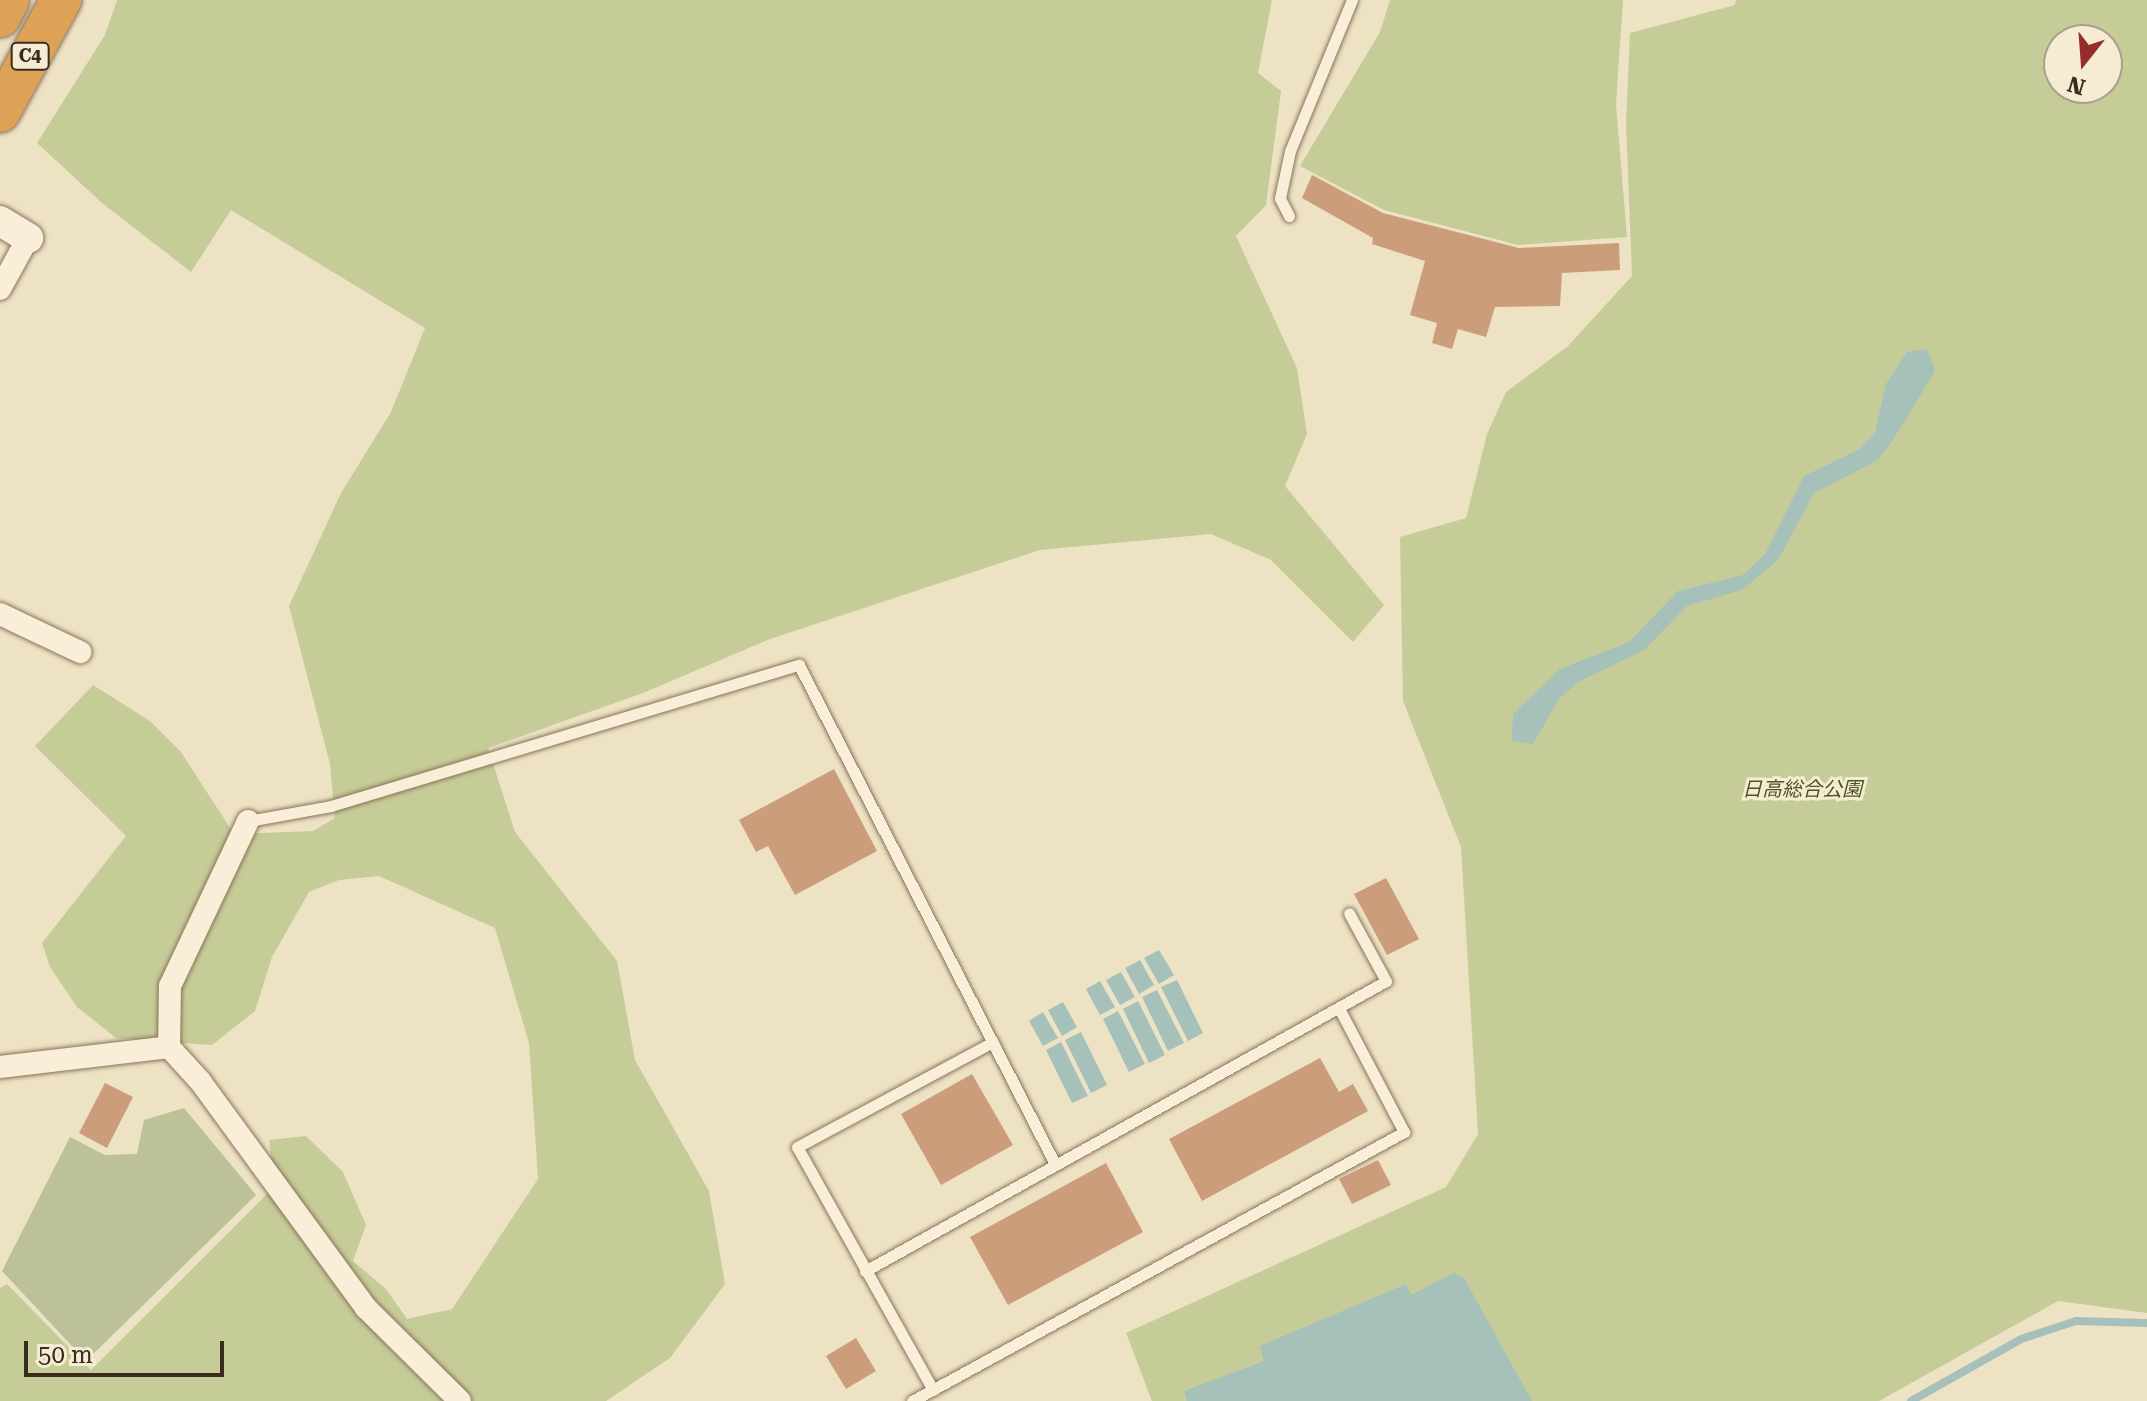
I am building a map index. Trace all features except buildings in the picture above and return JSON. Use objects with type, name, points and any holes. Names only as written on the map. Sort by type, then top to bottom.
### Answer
[{"type":"highway","name":"C4","points":[[0,17],[9,0]]},
{"type":"highway","name":"C4","points":[[0,112],[61,0]]},
{"type":"street","points":[[0,221],[28,238],[0,289]]},
{"type":"street","points":[[0,614],[80,652]]},
{"type":"street","points":[[248,821],[170,986],[169,1047],[200,1081],[366,1308],[460,1401]]},
{"type":"street","points":[[0,1067],[169,1047]]},
{"type":"lane","points":[[1289,216],[1280,198],[1290,151],[1352,0]]},
{"type":"lane","points":[[248,821],[331,806],[799,665],[1054,1162]]},
{"type":"lane","points":[[865,1271],[1054,1162],[1340,1010],[1386,981],[1349,913]]},
{"type":"lane","points":[[912,1401],[1404,1132],[1340,1010]]},
{"type":"lane","points":[[933,1390],[797,1147],[993,1042]]},
{"type":"green space","points":[[117,0],[1272,0],[1258,73],[1281,91],[1266,205],[1236,236],[1297,368],[1307,434],[1285,486],[1384,605],[1353,642],[1271,560],[1211,534],[1040,550],[770,639],[643,693],[488,748],[515,832],[617,961],[635,1060],[709,1191],[725,1284],[670,1358],[606,1401],[0,1401],[0,1288],[7,1284],[91,1370],[274,1187],[269,1140],[306,1136],[343,1172],[366,1225],[353,1261],[386,1289],[407,1319],[452,1309],[538,1179],[529,1043],[495,928],[379,876],[339,880],[309,892],[272,957],[255,1011],[212,1045],[116,1038],[77,1007],[50,967],[42,943],[126,836],[35,746],[93,685],[150,721],[181,752],[234,834],[313,831],[335,818],[330,764],[289,606],[341,493],[391,412],[425,328],[231,210],[191,272],[102,203],[37,143],[105,35]]},
{"type":"green space","points":[[1390,0],[1623,0],[1616,104],[1627,237],[1518,245],[1384,210],[1300,166],[1380,32]]},
{"type":"green space","name":"日高総合公園","points":[[1736,0],[2147,0],[2147,1313],[2058,1301],[1879,1401],[1152,1401],[1126,1333],[1446,1187],[1478,1134],[1461,847],[1403,701],[1400,537],[1466,518],[1487,434],[1506,392],[1568,346],[1632,276],[1626,123],[1630,33],[1735,5]]},
{"type":"green space","points":[[184,1108],[256,1195],[86,1361],[2,1271],[70,1137],[105,1155],[137,1154],[144,1120]]},
{"type":"water","points":[[1927,349],[1935,371],[1891,443],[1878,460],[1814,493],[1778,560],[1742,590],[1687,606],[1644,650],[1580,681],[1559,699],[1533,744],[1512,741],[1513,714],[1560,669],[1629,642],[1678,591],[1743,575],[1765,554],[1804,476],[1858,450],[1875,433],[1886,384],[1907,352]]},
{"type":"water","points":[[1159,950],[1174,975],[1159,984],[1144,958]]},
{"type":"water","points":[[1140,960],[1154,985],[1139,994],[1125,968]]},
{"type":"water","points":[[1121,972],[1135,997],[1120,1005],[1106,980]]},
{"type":"water","points":[[1177,980],[1203,1033],[1188,1041],[1161,987]]},
{"type":"water","points":[[1100,981],[1115,1007],[1100,1015],[1086,989]]},
{"type":"water","points":[[1157,990],[1184,1043],[1168,1051],[1142,997]]},
{"type":"water","points":[[1138,1001],[1165,1055],[1149,1063],[1123,1009]]},
{"type":"water","points":[[1063,1002],[1077,1027],[1062,1036],[1048,1010]]},
{"type":"water","points":[[1118,1011],[1145,1064],[1129,1072],[1103,1019]]},
{"type":"water","points":[[1043,1012],[1058,1038],[1043,1046],[1029,1021]]},
{"type":"water","points":[[1081,1032],[1107,1085],[1091,1093],[1065,1040]]},
{"type":"water","points":[[1061,1042],[1088,1096],[1072,1103],[1046,1050]]},
{"type":"water","points":[[1454,1273],[1464,1278],[1532,1401],[1187,1401],[1184,1391],[1264,1361],[1260,1346],[1406,1284],[1411,1295]]},
{"type":"waterway","points":[[1911,1401],[2021,1339],[2076,1321],[2147,1323]]}]
